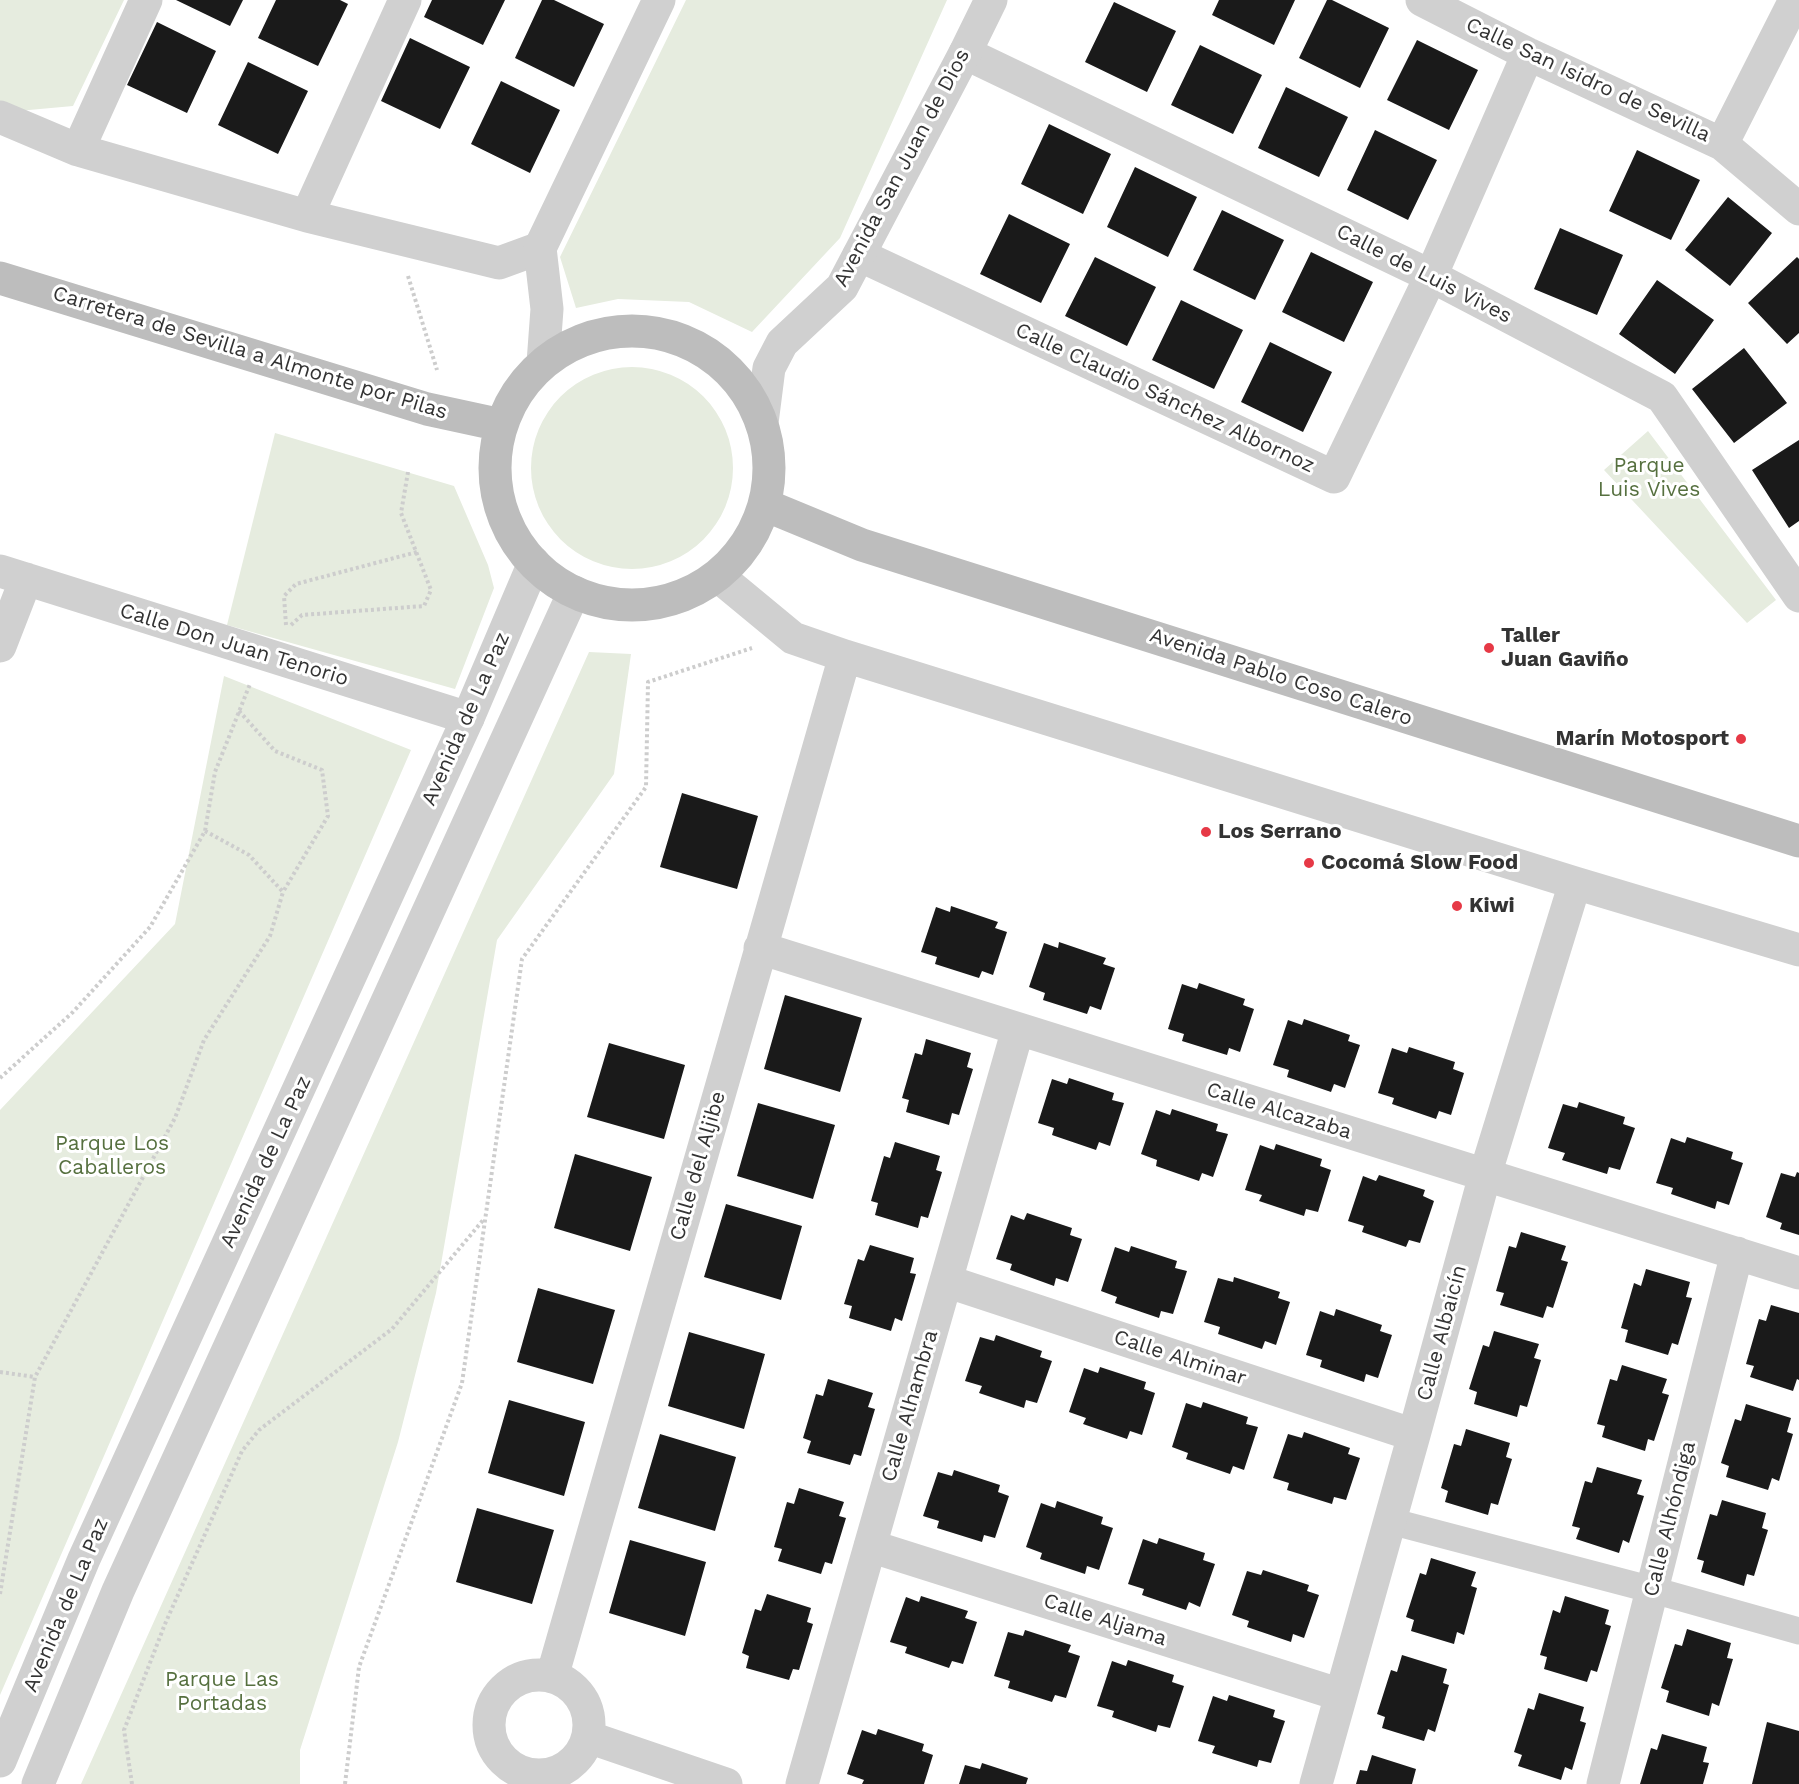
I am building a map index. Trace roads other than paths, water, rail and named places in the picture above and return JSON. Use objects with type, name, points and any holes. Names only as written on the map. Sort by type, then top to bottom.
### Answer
[{"type":"main road","name":"Carretera de Sevilla a Almonte por Pilas","points":[[1,280],[427,409],[501,425]]},
{"type":"main road","points":[[623,331],[668,335],[708,354],[741,384],[762,423],[769,464],[765,505],[747,545],[718,576],[685,595],[648,604],[610,603],[574,592],[552,579],[534,563],[512,533],[498,498],[495,461],[501,425],[518,391],[543,363],[580,340],[623,331]]},
{"type":"main road","name":"Avenida Pablo Coso Calero","points":[[765,505],[862,545],[1799,841]]},
{"type":"street","points":[[78,150],[146,0]]},
{"type":"street","points":[[307,216],[405,0]]},
{"type":"street","points":[[543,363],[547,309],[540,249],[659,0]]},
{"type":"street","name":"Avenida San Juan de Dios","points":[[762,423],[770,369],[782,343],[842,287],[991,0]]},
{"type":"street","name":"Calle San Isidro de Sevilla","points":[[1422,0],[1528,54],[1722,144],[1799,209]]},
{"type":"street","points":[[1722,144],[1795,0]]},
{"type":"street","name":"Calle de Luis Vives","points":[[965,53],[1431,276],[1662,398],[1799,596]]},
{"type":"street","points":[[1431,276],[1528,54]]},
{"type":"street","points":[[0,117],[78,150],[307,216],[396,238],[499,263],[540,249]]},
{"type":"street","name":"Calle Claudio Sánchez Albornoz","points":[[859,255],[1334,477],[1431,276]]},
{"type":"street","name":"Avenida de La Paz","points":[[0,1761],[84,1559],[468,718],[534,563]]},
{"type":"street","points":[[0,646],[13,575]]},
{"type":"street","name":"Calle Don Juan Tenorio","points":[[13,575],[468,718]]},
{"type":"street","points":[[718,576],[794,638],[844,656],[1575,883],[1799,950]]},
{"type":"street","name":"Avenida de La Paz","points":[[38,1784],[118,1591],[574,592]]},
{"type":"street","name":"Calle del Aljibe","points":[[552,1677],[844,656]]},
{"type":"street","name":"Calle Albaicín","points":[[1316,1784],[1485,1175],[1575,883]]},
{"type":"street","name":"Calle Alcazaba","points":[[760,948],[1799,1273]]},
{"type":"street","name":"Calle Alhambra","points":[[802,1784],[1018,1029]]},
{"type":"street","name":"Calle Alhóndiga","points":[[1604,1784],[1737,1253]]},
{"type":"street","name":"Calle Alminar","points":[[946,1281],[1414,1435]]},
{"type":"street","points":[[1390,1521],[1799,1631]]},
{"type":"street","name":"Calle Aljama","points":[[870,1546],[1341,1695]]},
{"type":"street","points":[[537,1676],[552,1677],[575,1690],[587,1710],[588,1737],[582,1753],[570,1765],[540,1780],[509,1766],[493,1747],[488,1724],[491,1707],[504,1689],[518,1680],[537,1676]]},
{"type":"street","points":[[588,1737],[726,1784]]},
{"type":"place","name":"Taller Juan Gaviño","points":[[1489,648]]},
{"type":"place","name":"Marín Motosport","points":[[1741,739]]},
{"type":"place","name":"Los Serrano","points":[[1206,832]]},
{"type":"place","name":"Cocomá Slow Food","points":[[1309,863]]},
{"type":"place","name":"Kiwi","points":[[1457,906]]},
{"type":"park label","name":"Parque Luis Vives","points":[[1649,478]]},
{"type":"park label","name":"Parque Los Caballeros","points":[[112,1156]]},
{"type":"park label","name":"Parque Las Portadas","points":[[222,1692]]}]
